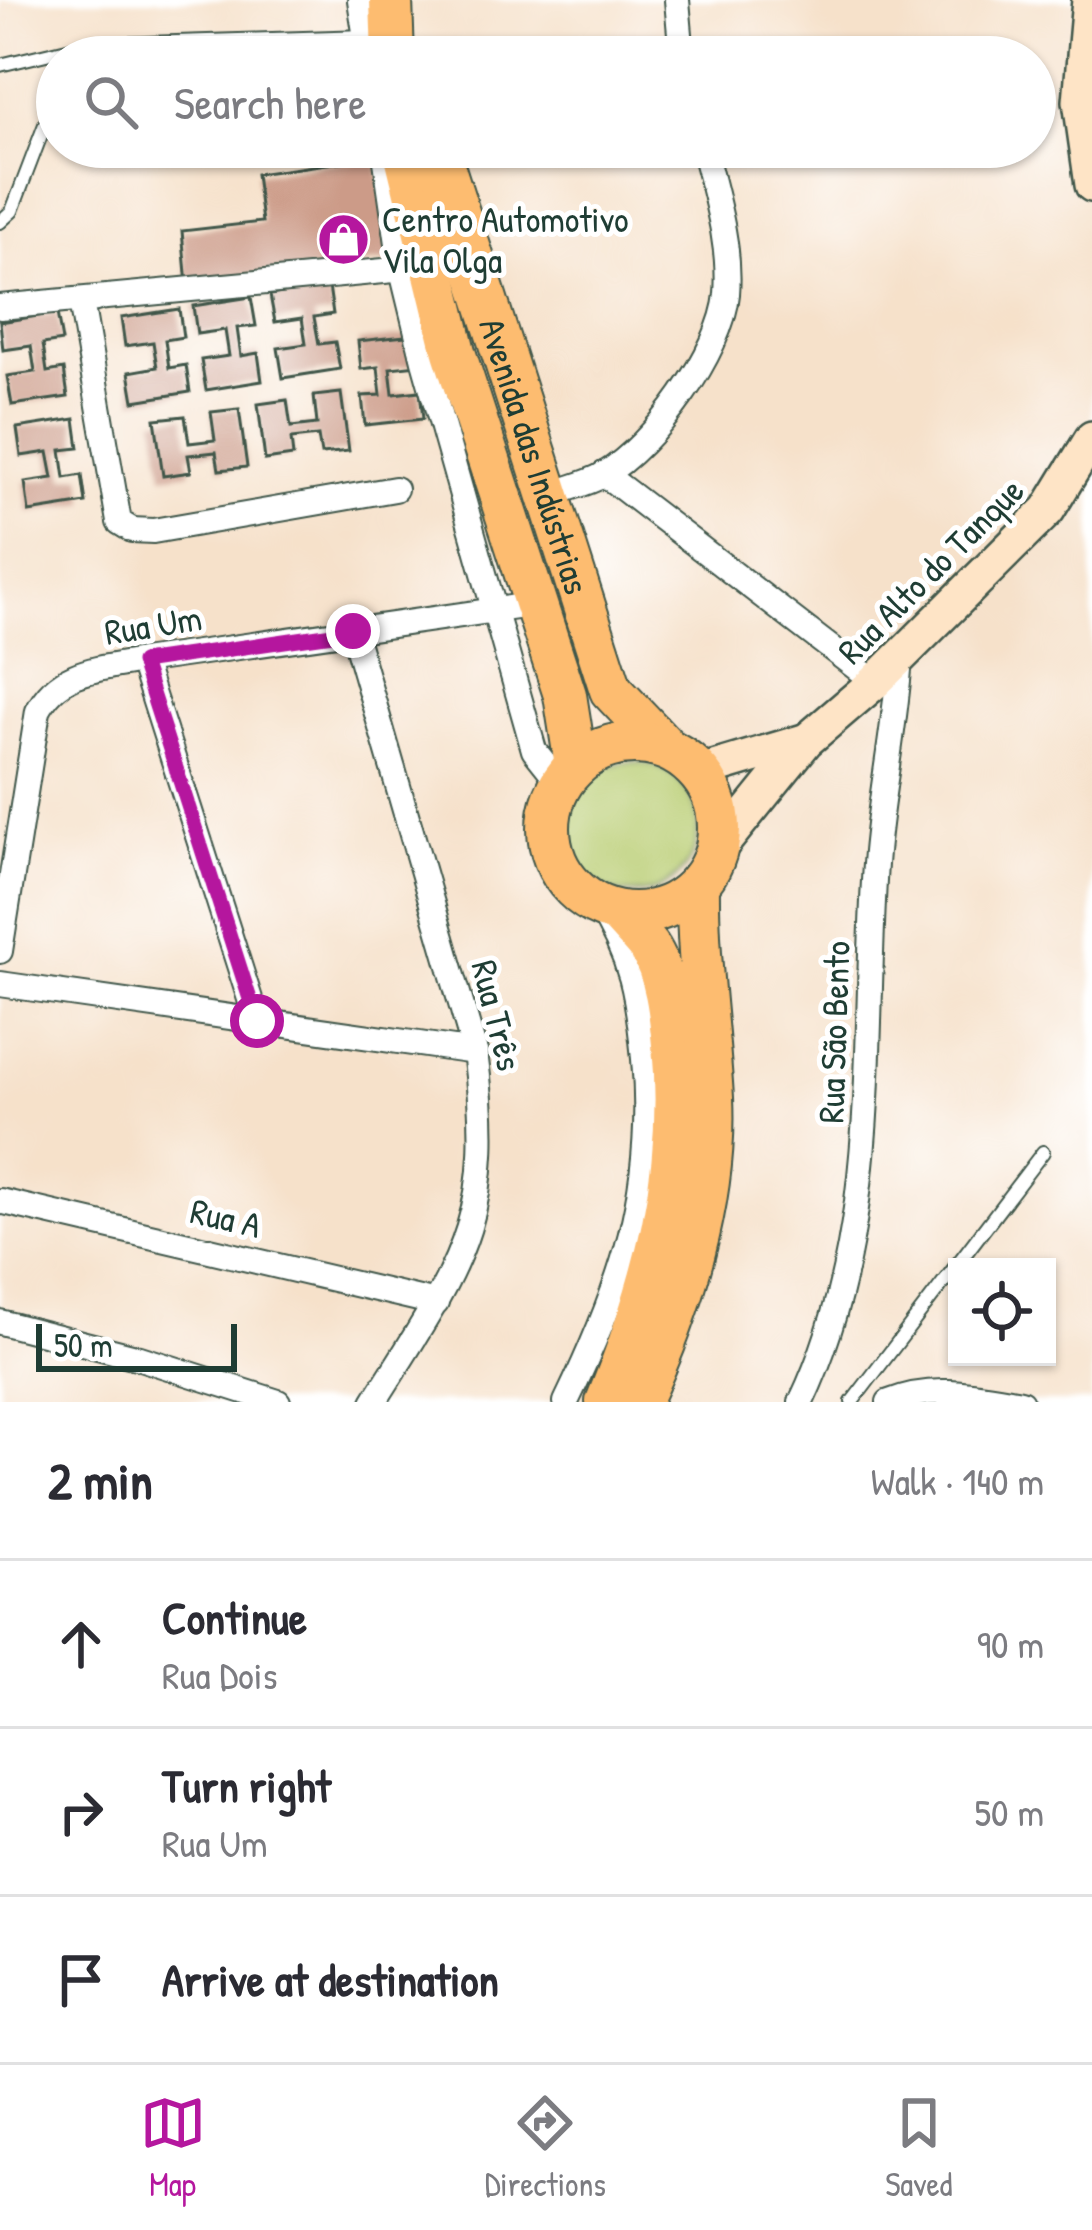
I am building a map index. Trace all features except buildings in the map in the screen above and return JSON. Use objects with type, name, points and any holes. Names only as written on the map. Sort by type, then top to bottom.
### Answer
[{"type":"highway","name":"Avenida das Indústrias","points":[[406,168],[417,268],[538,604],[565,695],[568,775]]},
{"type":"highway","name":"Avenida das Indústrias","points":[[444,168],[611,690],[683,760]]},
{"type":"highway","points":[[607,1402],[658,1263],[673,1180],[678,1095],[670,1010],[651,949],[607,908],[569,883],[552,852],[549,817],[568,775],[619,745],[683,760],[718,809],[697,948],[712,1102],[708,1185],[689,1268],[639,1402]]},
{"type":"highway","points":[[607,908],[647,913],[674,904],[708,868]]},
{"type":"main road","points":[[1089,0],[1080,100],[1092,185]]},
{"type":"main road","name":"Rua Alto do Tanque","points":[[708,868],[806,741],[875,682],[1048,510],[1092,438]]},
{"type":"main road","name":"Rua Alto do Tanque","points":[[683,760],[806,741]]},
{"type":"street","points":[[360,0],[383,36]]},
{"type":"street","points":[[677,0],[680,36]]},
{"type":"street","points":[[390,168],[417,268],[493,608],[533,750],[568,775]]},
{"type":"street","points":[[550,495],[604,474],[674,406],[714,347],[727,295],[724,232],[708,168]]},
{"type":"street","points":[[0,307],[417,268],[474,258]]},
{"type":"street","points":[[96,299],[81,302],[119,522],[126,527],[153,531],[395,489]]},
{"type":"street","points":[[604,474],[875,682]]},
{"type":"street","name":"Rua Um","points":[[0,951],[38,711],[51,686],[77,674],[142,662],[538,604]]},
{"type":"street","name":"Rua Três","points":[[353,631],[475,1052],[483,1111],[483,1180],[465,1249],[374,1402]]},
{"type":"street","name":"Rua São Bento","points":[[801,1402],[833,1319],[866,1155],[875,868],[896,722],[900,656]]},
{"type":"street","points":[[142,662],[257,1021]]},
{"type":"street","points":[[566,1402],[624,1271],[642,1193],[650,1123],[639,1004],[626,948],[607,908]]},
{"type":"street","points":[[0,984],[475,1052]]},
{"type":"street","name":"Rua A","points":[[0,1201],[436,1303]]},
{"type":"street","points":[[0,1322],[140,1358],[278,1402]]},
{"type":"street","points":[[889,1402],[917,1392],[958,1391],[1021,1402]]},
{"type":"lane","points":[[0,65],[36,59]]},
{"type":"lane","points":[[0,222],[12,211],[36,148]]},
{"type":"lane","points":[[852,1402],[1043,1152]]},
{"type":"green space","points":[[632,762],[657,767],[679,781],[693,803],[698,828],[693,853],[679,875],[657,889],[632,894],[607,889],[585,875],[571,853],[566,828],[571,803],[585,781],[607,767]]},
{"type":"place","name":"Centro Automotivo Vila Olga","points":[[343,239]]},
{"type":"route","points":[[257,1021],[142,662],[353,631]]}]
